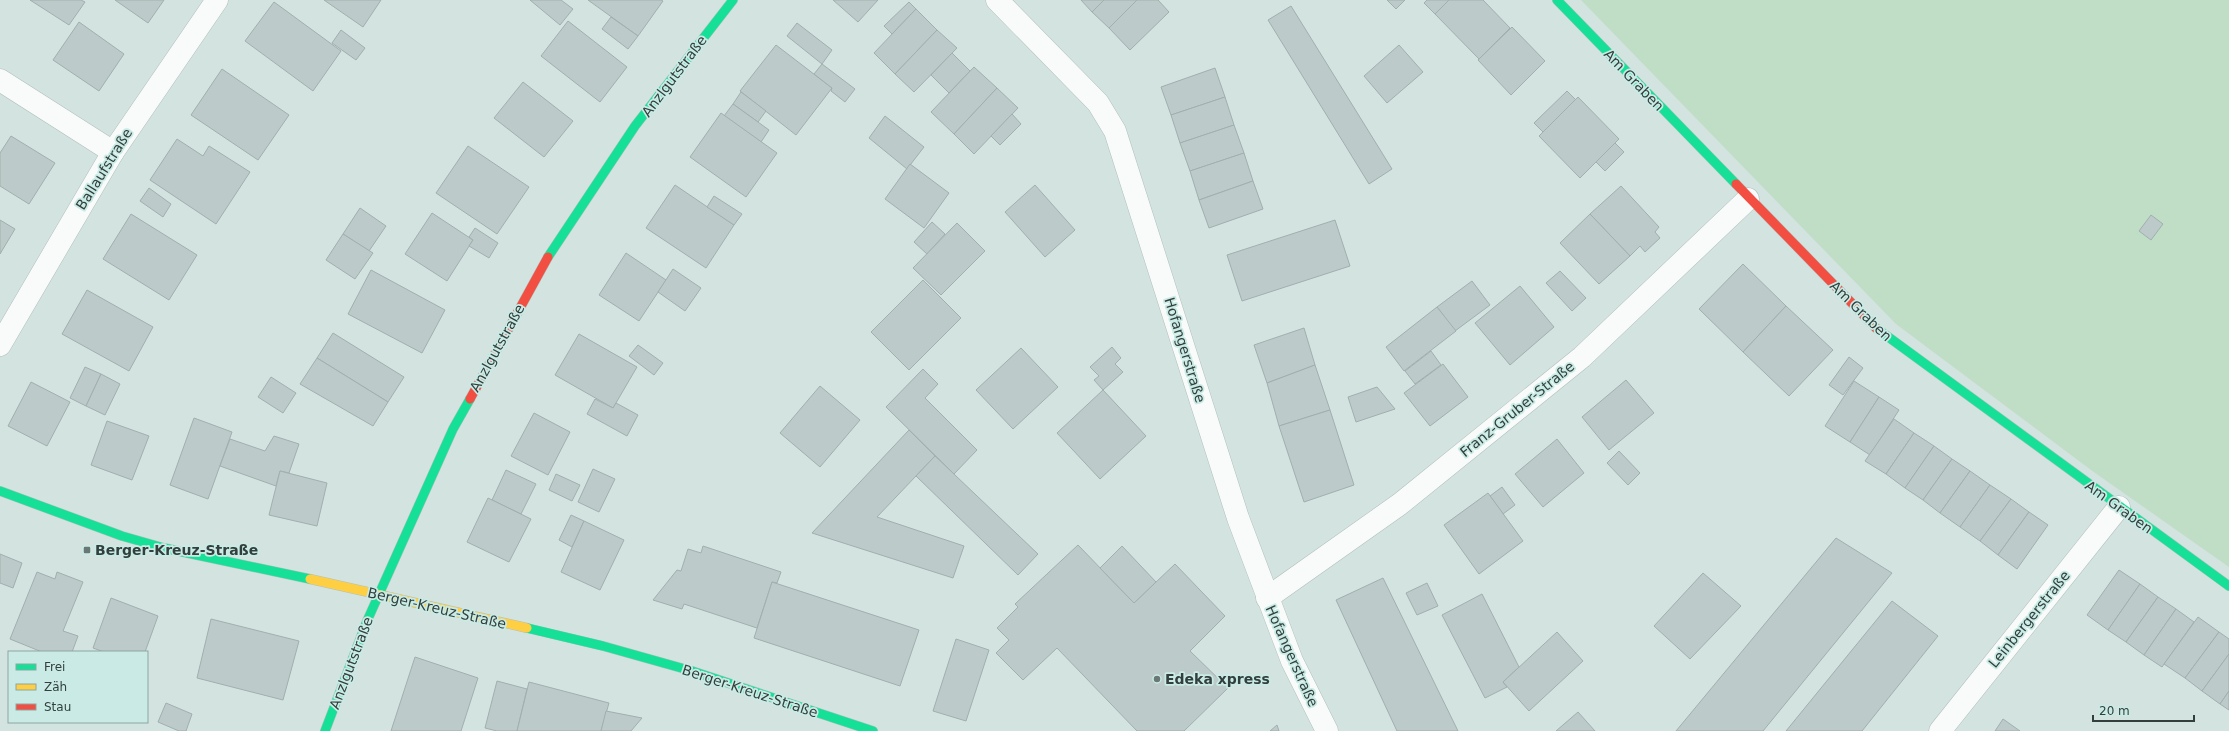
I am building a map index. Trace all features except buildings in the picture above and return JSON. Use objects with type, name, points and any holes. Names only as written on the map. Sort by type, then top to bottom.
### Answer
[{"type":"street","name":"Ballaufstraße","points":[[0,345],[113,152],[217,0]]},
{"type":"street","name":"Anzlgutstraße","points":[[325,731],[379,594],[453,429],[554,246],[635,126],[733,0]]},
{"type":"street","name":"Hofangerstraße","points":[[997,0],[1098,103],[1115,131],[1238,518],[1292,661],[1327,731]]},
{"type":"street","name":"Am Graben","points":[[1557,0],[1748,199],[1882,334],[2229,586]]},
{"type":"street","points":[[0,80],[113,152]]},
{"type":"street","name":"Franz-Gruber-Straße","points":[[1267,598],[1400,504],[1582,357],[1748,199]]},
{"type":"street","name":"Berger-Kreuz-Straße","points":[[0,491],[122,536],[164,548],[379,594],[603,646],[692,671],[873,731]]},
{"type":"street","name":"Leinbergerstraße","points":[[1940,731],[2119,507]]},
{"type":"green space","points":[[1581,0],[2229,0],[2229,567],[2091,470],[1896,324]]},
{"type":"traffic: fast","points":[[548,257],[635,126],[733,0]]},
{"type":"traffic: fast","points":[[1557,0],[1736,184]]},
{"type":"traffic: fast","points":[[1876,328],[2229,586]]},
{"type":"traffic: fast","points":[[325,731],[367,621],[453,429],[470,399]]},
{"type":"traffic: fast","points":[[0,491],[122,536],[164,548],[310,579]]},
{"type":"traffic: fast","points":[[527,628],[603,646],[692,671],[873,731]]},
{"type":"traffic: slow","points":[[310,579],[527,628]]},
{"type":"traffic: jam","points":[[1736,184],[1876,328]]},
{"type":"traffic: jam","points":[[470,399],[548,257]]},
{"type":"place","name":"Berger-Kreuz-Straße","points":[[87,550]]},
{"type":"place","name":"Edeka xpress","points":[[1157,679]]}]
